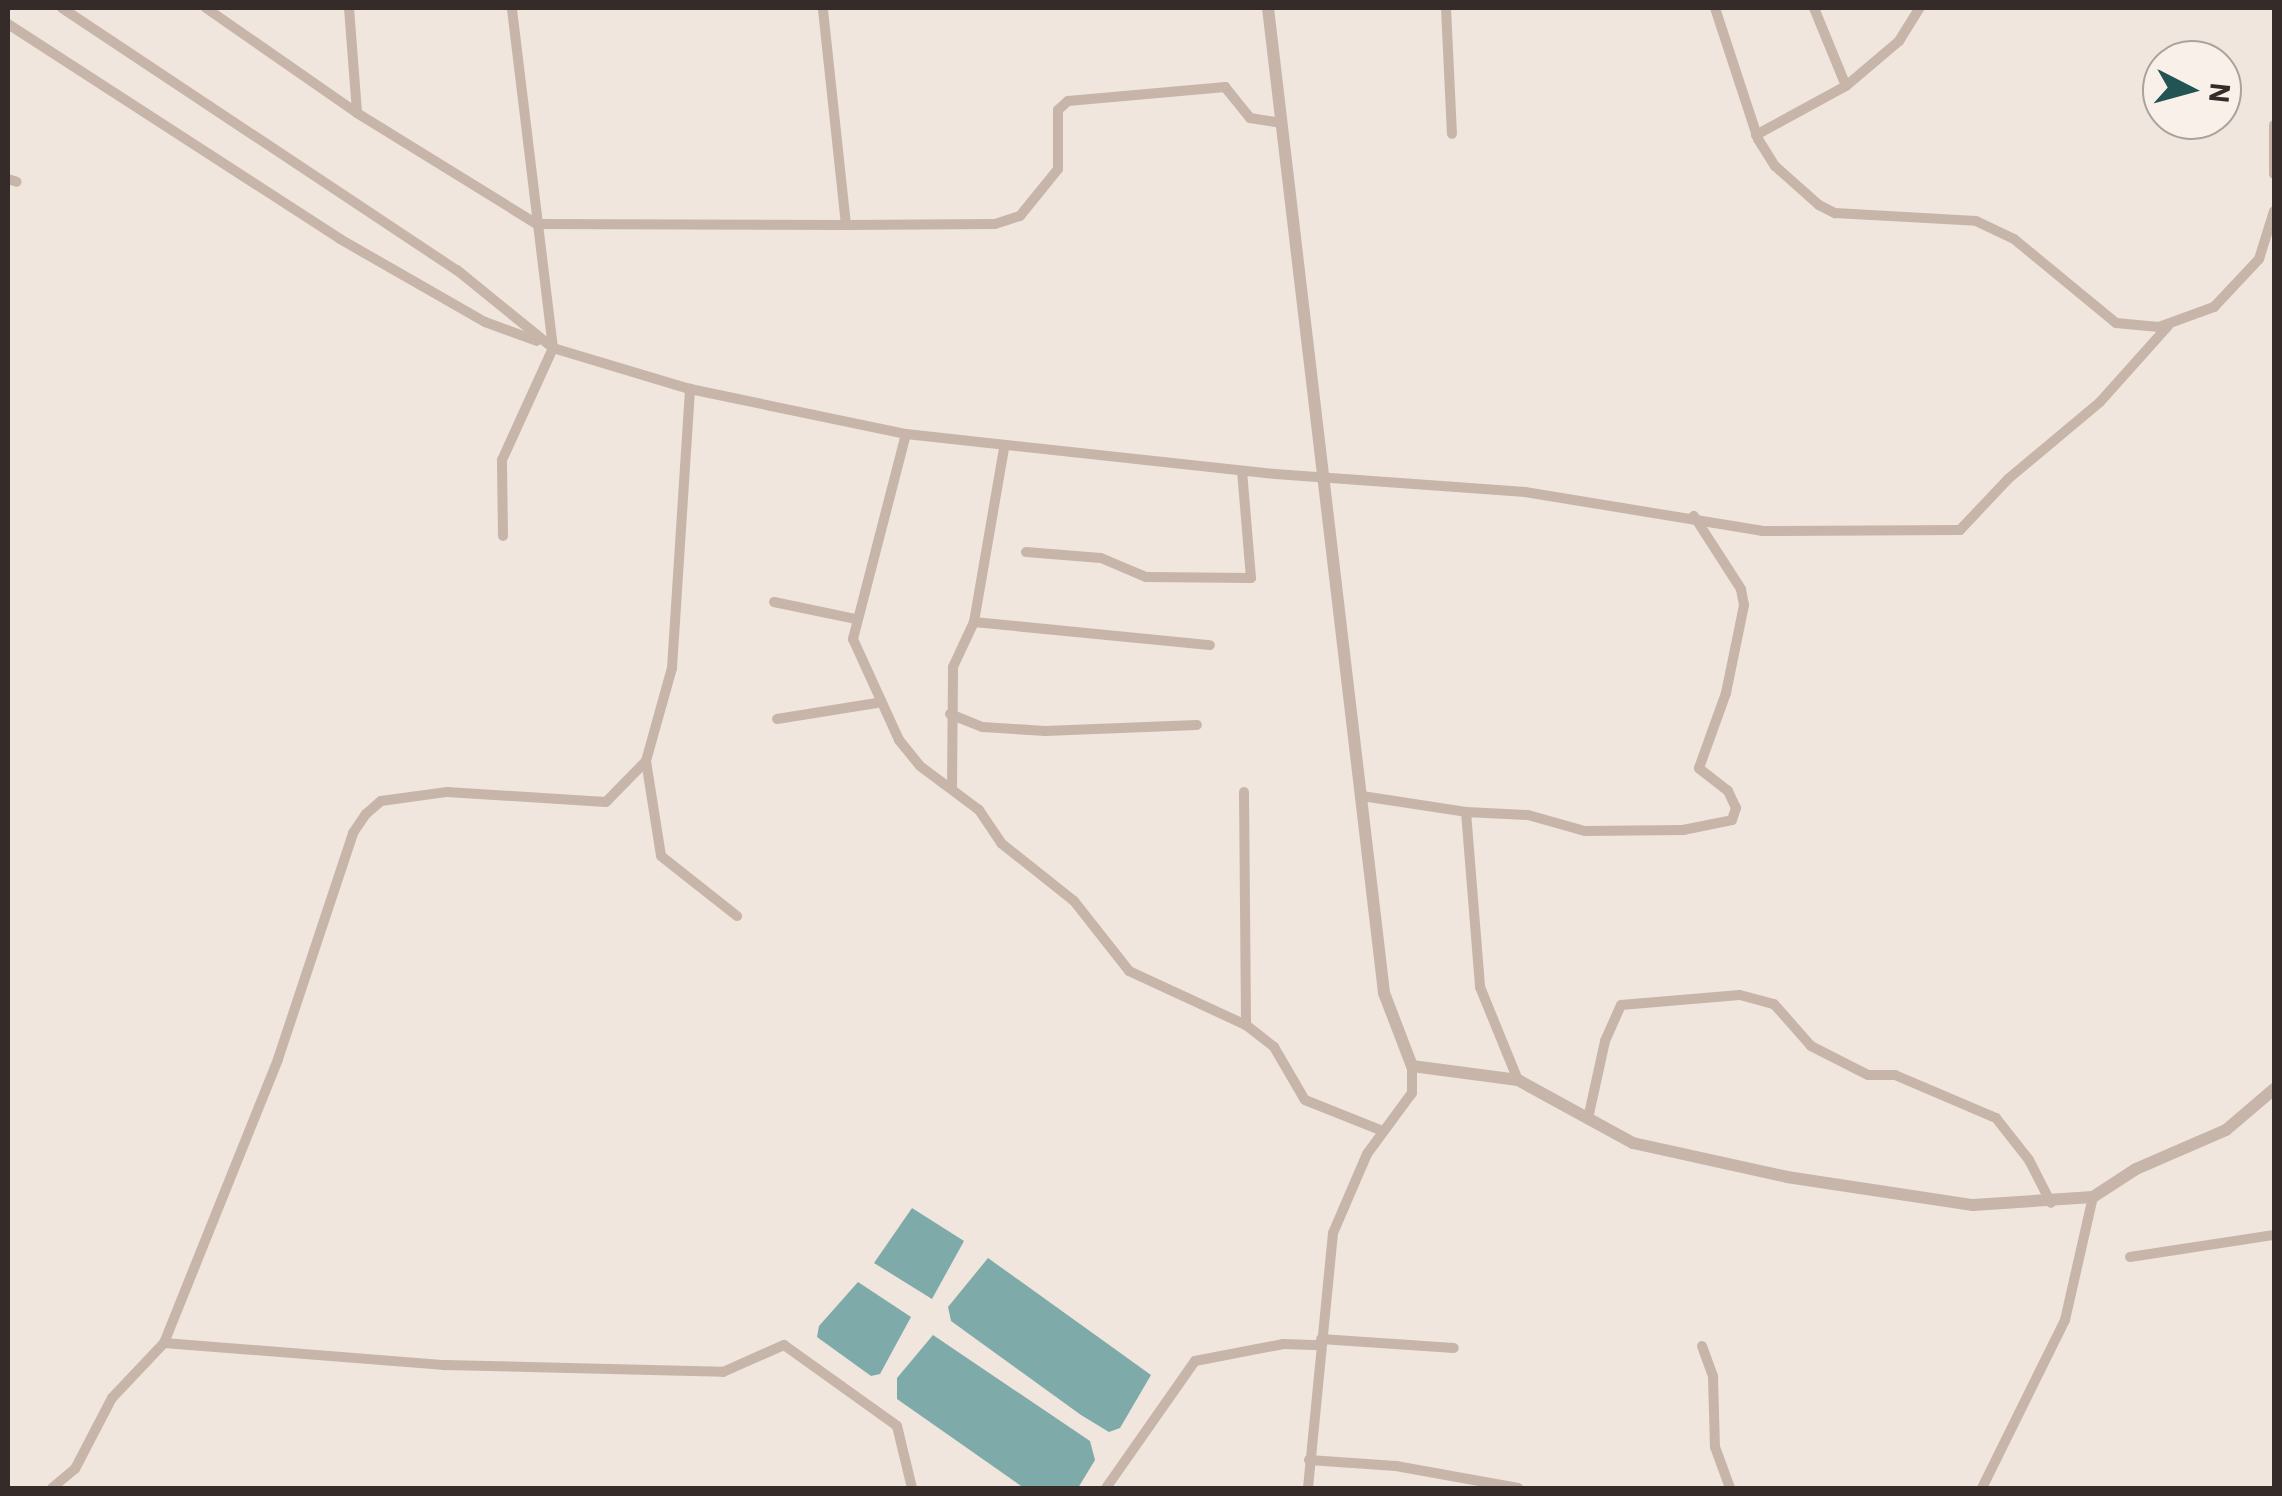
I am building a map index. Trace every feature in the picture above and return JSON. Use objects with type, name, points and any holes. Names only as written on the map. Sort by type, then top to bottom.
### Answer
[{"type":"street","points":[[62,8],[457,270],[549,346]]},
{"type":"street","points":[[206,8],[357,113],[537,224],[996,224],[1020,216],[1058,169],[1058,110],[1068,101],[1226,88],[1250,118],[1282,123]]},
{"type":"street","points":[[348,8],[357,113]]},
{"type":"street","points":[[503,536],[502,460],[549,346],[512,8]]},
{"type":"street","points":[[823,8],[846,225]]},
{"type":"street","points":[[1268,8],[1328,479],[1384,993],[1412,1066],[1412,1093],[1383,1131],[1343,1199],[1320,1342],[1308,1488]]},
{"type":"street","points":[[1446,8],[1452,134]]},
{"type":"street","points":[[1714,8],[1756,134],[1775,166],[1834,213],[1976,221],[2014,239],[2116,323],[2138,329],[2168,326]]},
{"type":"street","points":[[1814,8],[1846,86]]},
{"type":"street","points":[[1907,8],[1910,20]]},
{"type":"street","points":[[1756,134],[1846,86],[1899,41],[1920,8]]},
{"type":"street","points":[[8,24],[340,238],[484,322],[549,346],[690,388],[906,434],[1004,448],[1328,479],[1397,478],[1806,534],[1960,530],[2008,479],[2100,402],[2168,326],[2233,292],[2270,240],[2274,212]]},
{"type":"street","points":[[2274,126],[2274,174]]},
{"type":"street","points":[[690,388],[672,668],[646,761],[661,856],[737,916]]},
{"type":"street","points":[[906,434],[856,619],[855,656],[877,702],[920,766],[952,786],[979,810],[1001,844],[1074,901],[1129,971],[1246,1025],[1274,1047],[1305,1100],[1383,1131]]},
{"type":"street","points":[[952,786],[950,714],[958,651],[974,622],[1004,448]]},
{"type":"street","points":[[1026,552],[1101,558],[1146,577],[1242,582],[1253,574],[1242,471]]},
{"type":"street","points":[[1362,796],[1466,812],[1528,815],[1584,831],[1683,830],[1732,820],[1736,808],[1728,791],[1699,768],[1726,693],[1744,604],[1741,589],[1694,516]]},
{"type":"street","points":[[774,602],[856,619]]},
{"type":"street","points":[[974,622],[1210,646]]},
{"type":"street","points":[[777,718],[877,702]]},
{"type":"street","points":[[950,714],[983,727],[1031,730],[1197,726]]},
{"type":"street","points":[[52,1488],[75,1469],[112,1398],[164,1342],[278,1060],[353,833],[366,814],[381,801],[447,792],[606,802],[646,761]]},
{"type":"street","points":[[1244,792],[1246,1025]]},
{"type":"street","points":[[1466,812],[1480,987],[1518,1080]]},
{"type":"street","points":[[1589,1114],[1604,1040],[1621,1006],[1740,994],[1774,1004],[1812,1046],[1868,1075],[1896,1076],[1996,1118],[2030,1160],[2051,1204]]},
{"type":"street","points":[[1412,1066],[1518,1080],[1589,1114],[1632,1144],[1787,1177],[1973,1205],[2051,1204],[2093,1197],[2136,1169],[2226,1130],[2274,1089]]},
{"type":"street","points":[[1982,1488],[2065,1320],[2093,1197]]},
{"type":"street","points":[[2130,1258],[2274,1236]]},
{"type":"street","points":[[164,1342],[445,1366],[723,1372],[784,1345],[897,1426],[912,1488]]},
{"type":"street","points":[[1106,1488],[1195,1360],[1282,1344],[1320,1342],[1454,1348]]},
{"type":"street","points":[[1702,1346],[1713,1376],[1716,1448],[1730,1488]]},
{"type":"street","points":[[1309,1460],[1396,1466],[1518,1488]]},
{"type":"water","points":[[912,1208],[964,1241],[932,1299],[874,1263]]},
{"type":"water","points":[[988,1258],[1151,1375],[1120,1428],[1109,1432],[1081,1415],[951,1321],[948,1307]]},
{"type":"water","points":[[858,1282],[911,1317],[880,1374],[871,1376],[817,1337],[819,1326]]},
{"type":"water","points":[[933,1335],[1090,1441],[1095,1460],[1078,1488],[1024,1488],[897,1399],[897,1378]]}]
